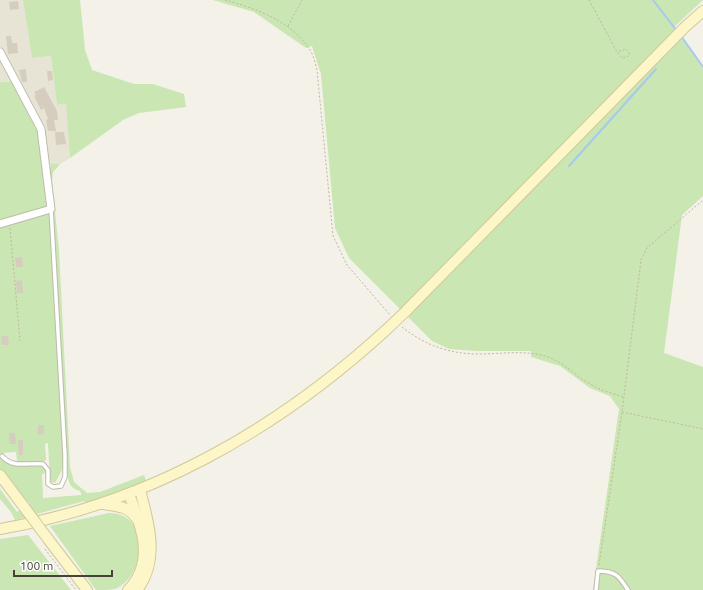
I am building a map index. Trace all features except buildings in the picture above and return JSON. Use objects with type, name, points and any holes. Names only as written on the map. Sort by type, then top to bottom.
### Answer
[{"type":"main road","points":[[0,529],[54,518],[101,504],[140,490],[193,466],[261,428],[315,390],[386,330],[406,311],[670,42],[703,11]]},
{"type":"main road","points":[[0,475],[87,590]]},
{"type":"main road","points":[[137,590],[145,580],[149,570],[151,547],[140,490]]},
{"type":"main road","points":[[128,590],[136,581],[143,563],[144,547],[140,522],[129,494]]},
{"type":"main road","points":[[101,504],[130,510],[140,522]]},
{"type":"street","points":[[0,52],[39,124],[51,209],[0,224]]},
{"type":"lane","points":[[2,456],[8,461],[18,464],[43,464],[48,470],[48,484],[53,487],[61,486],[65,480],[65,455],[51,209]]},
{"type":"lane","points":[[596,590],[598,571],[610,571],[617,575],[628,590]]},
{"type":"path","points":[[225,0],[257,10],[288,27],[309,47],[314,60],[334,236],[341,256],[361,283]]},
{"type":"path","points":[[288,27],[302,0]]},
{"type":"path","points":[[589,0],[617,52],[622,58],[627,58],[630,54],[626,49],[617,52]]},
{"type":"path","points":[[598,571],[644,252],[703,200]]},
{"type":"path","points":[[9,222],[20,341]]},
{"type":"path","points":[[433,347],[449,351],[477,354],[529,353],[547,356],[593,386],[624,397]]},
{"type":"path","points":[[622,412],[703,429]]},
{"type":"shaded area","points":[[0,0],[23,0],[32,58],[51,56],[57,105],[66,104],[70,158],[60,164],[48,162],[43,127],[39,116],[18,80],[0,82]]},
{"type":"green space","points":[[23,0],[80,0],[85,50],[92,70],[134,84],[153,84],[184,94],[186,107],[139,113],[123,120],[70,158],[66,104],[57,105],[51,56],[32,58]]},
{"type":"green space","points":[[213,0],[703,0],[674,27],[703,69],[703,196],[682,215],[664,353],[703,367],[703,590],[593,590],[619,409],[610,396],[590,388],[560,366],[531,357],[531,351],[477,351],[449,349],[432,341],[349,258],[335,228],[321,74],[312,46],[306,48],[254,12]]},
{"type":"green space","points":[[14,81],[37,123],[34,124],[36,129],[39,129],[50,203],[46,208],[0,221],[0,82]]},
{"type":"green space","points":[[50,163],[60,164],[53,172],[52,181],[59,251],[70,467],[74,482],[87,493],[100,492],[144,475],[146,481],[86,503],[84,501],[15,520],[11,512],[0,499],[0,489],[17,512],[30,503],[27,503],[0,468],[0,456],[10,462],[39,465],[44,468],[46,473],[42,474],[43,498],[81,495],[80,491],[73,488],[69,482],[67,472],[53,208],[47,167],[51,167]]},
{"type":"green space","points":[[49,213],[50,216],[63,455],[62,470],[55,483],[51,482],[50,479],[48,443],[45,444],[46,460],[44,461],[20,463],[17,461],[16,452],[0,453],[0,226]]},
{"type":"green space","points":[[109,513],[123,516],[132,523],[138,534],[138,559],[133,572],[125,582],[115,589],[96,590],[50,526]]},
{"type":"green space","points":[[28,535],[71,590],[0,590],[0,539]]},
{"type":"waterway","points":[[653,0],[677,31]]},
{"type":"waterway","points":[[681,36],[703,67]]},
{"type":"waterway","points":[[569,166],[656,69]]}]
